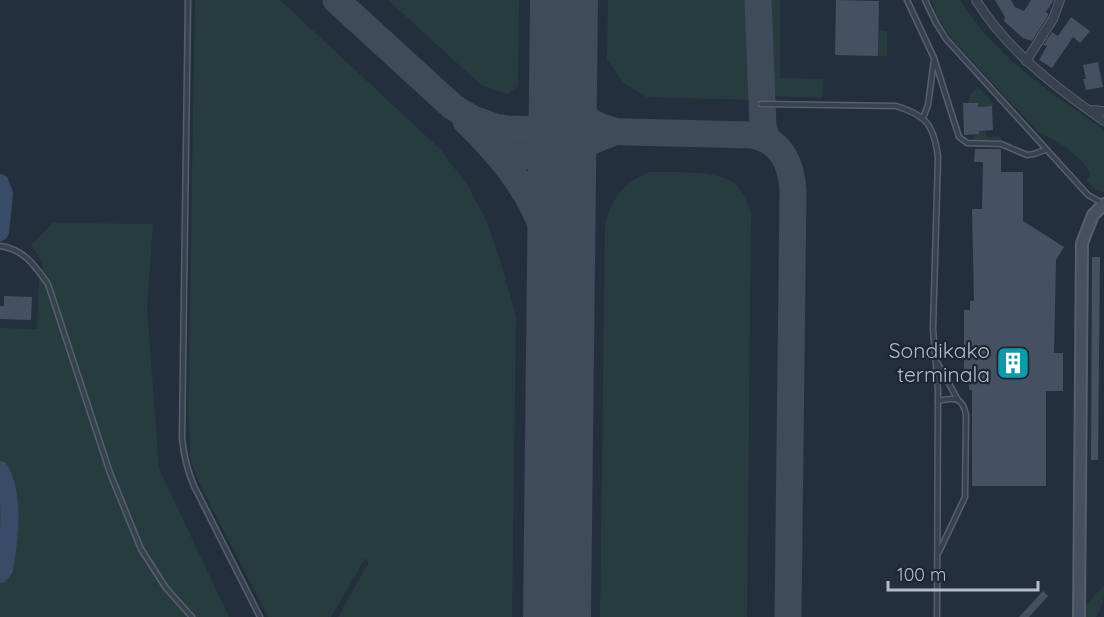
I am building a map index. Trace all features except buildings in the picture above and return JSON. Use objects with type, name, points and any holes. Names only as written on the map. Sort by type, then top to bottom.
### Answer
[{"type":"street","points":[[976,0],[995,29],[1026,61],[1104,121]]},
{"type":"street","points":[[1026,61],[1053,19],[1060,0]]},
{"type":"street","points":[[1091,110],[1104,111]]},
{"type":"street","points":[[1079,617],[1082,243],[1104,204]]},
{"type":"lane","points":[[188,0],[182,440],[186,468],[260,617]]},
{"type":"lane","points":[[907,0],[934,58],[959,137],[967,143],[1002,144],[1027,155],[1045,150]]},
{"type":"lane","points":[[925,0],[946,39],[1045,150],[1092,199],[1104,204]]},
{"type":"lane","points":[[923,118],[928,105],[934,58]]},
{"type":"lane","points":[[761,104],[896,106],[914,112],[923,118],[936,141],[938,156],[933,330],[939,401],[937,617]]},
{"type":"lane","points":[[0,246],[10,247],[33,263],[48,284],[110,472],[141,549],[166,588],[192,617]]},
{"type":"lane","points":[[935,358],[958,400],[964,406],[966,415],[965,497],[938,555]]},
{"type":"lane","points":[[939,401],[950,398],[958,400]]},
{"type":"green space","points":[[195,0],[280,0],[440,149],[468,186],[486,220],[516,317],[512,617],[338,617],[369,562],[365,558],[331,617],[268,617],[199,483],[190,458],[188,406]]},
{"type":"green space","points":[[388,0],[519,0],[518,86],[507,94],[481,85]]},
{"type":"green space","points":[[608,0],[754,0],[755,100],[646,97],[624,83],[607,60]]},
{"type":"green space","points":[[764,0],[780,0],[780,78],[824,79],[822,98],[766,96]]},
{"type":"green space","points":[[931,0],[960,0],[974,20],[1007,56],[1044,87],[1104,130],[1104,192],[1096,190],[1087,181],[1090,173],[1082,161],[1066,147],[1038,132],[951,38],[939,20]]},
{"type":"green space","points":[[879,30],[887,31],[887,56],[878,56]]},
{"type":"green space","points":[[978,87],[994,104],[992,106],[978,107],[978,103],[968,103],[970,94]]},
{"type":"green space","points":[[979,131],[986,131],[986,137],[1001,137],[1001,140],[974,140],[974,135],[979,134]]},
{"type":"green space","points":[[649,172],[706,174],[727,179],[740,190],[751,212],[747,617],[600,617],[605,225],[611,206],[620,192]]},
{"type":"green space","points":[[53,223],[153,224],[147,307],[159,469],[229,617],[0,617],[0,328],[37,329],[39,279],[43,263],[31,245]]},
{"type":"green space","points":[[1104,586],[1103,602],[1096,617],[1084,617],[1088,604]]},
{"type":"waterway","points":[[0,183],[4,194],[0,232]]},
{"type":"waterway","points":[[0,470],[8,493],[10,519],[4,569],[0,574]]},
{"type":"taxiway","points":[[336,0],[453,107],[473,119],[495,127],[751,135],[770,142],[783,155],[790,172],[793,192],[788,617]]},
{"type":"taxiway","points":[[758,0],[763,126],[767,140]]},
{"type":"taxiway","points":[[563,73],[568,92],[578,109],[592,122],[611,130]]},
{"type":"taxiway","points":[[495,149],[518,156],[537,153],[552,140],[562,119]]},
{"type":"taxiway","points":[[466,121],[507,165],[534,208],[551,257],[560,316]]},
{"type":"taxiway","points":[[561,196],[565,172],[574,155],[588,143],[610,134]]},
{"type":"runway","points":[[557,617],[564,0]]},
{"type":"place","name":"Sondikako terminala","points":[[1013,363]]}]
